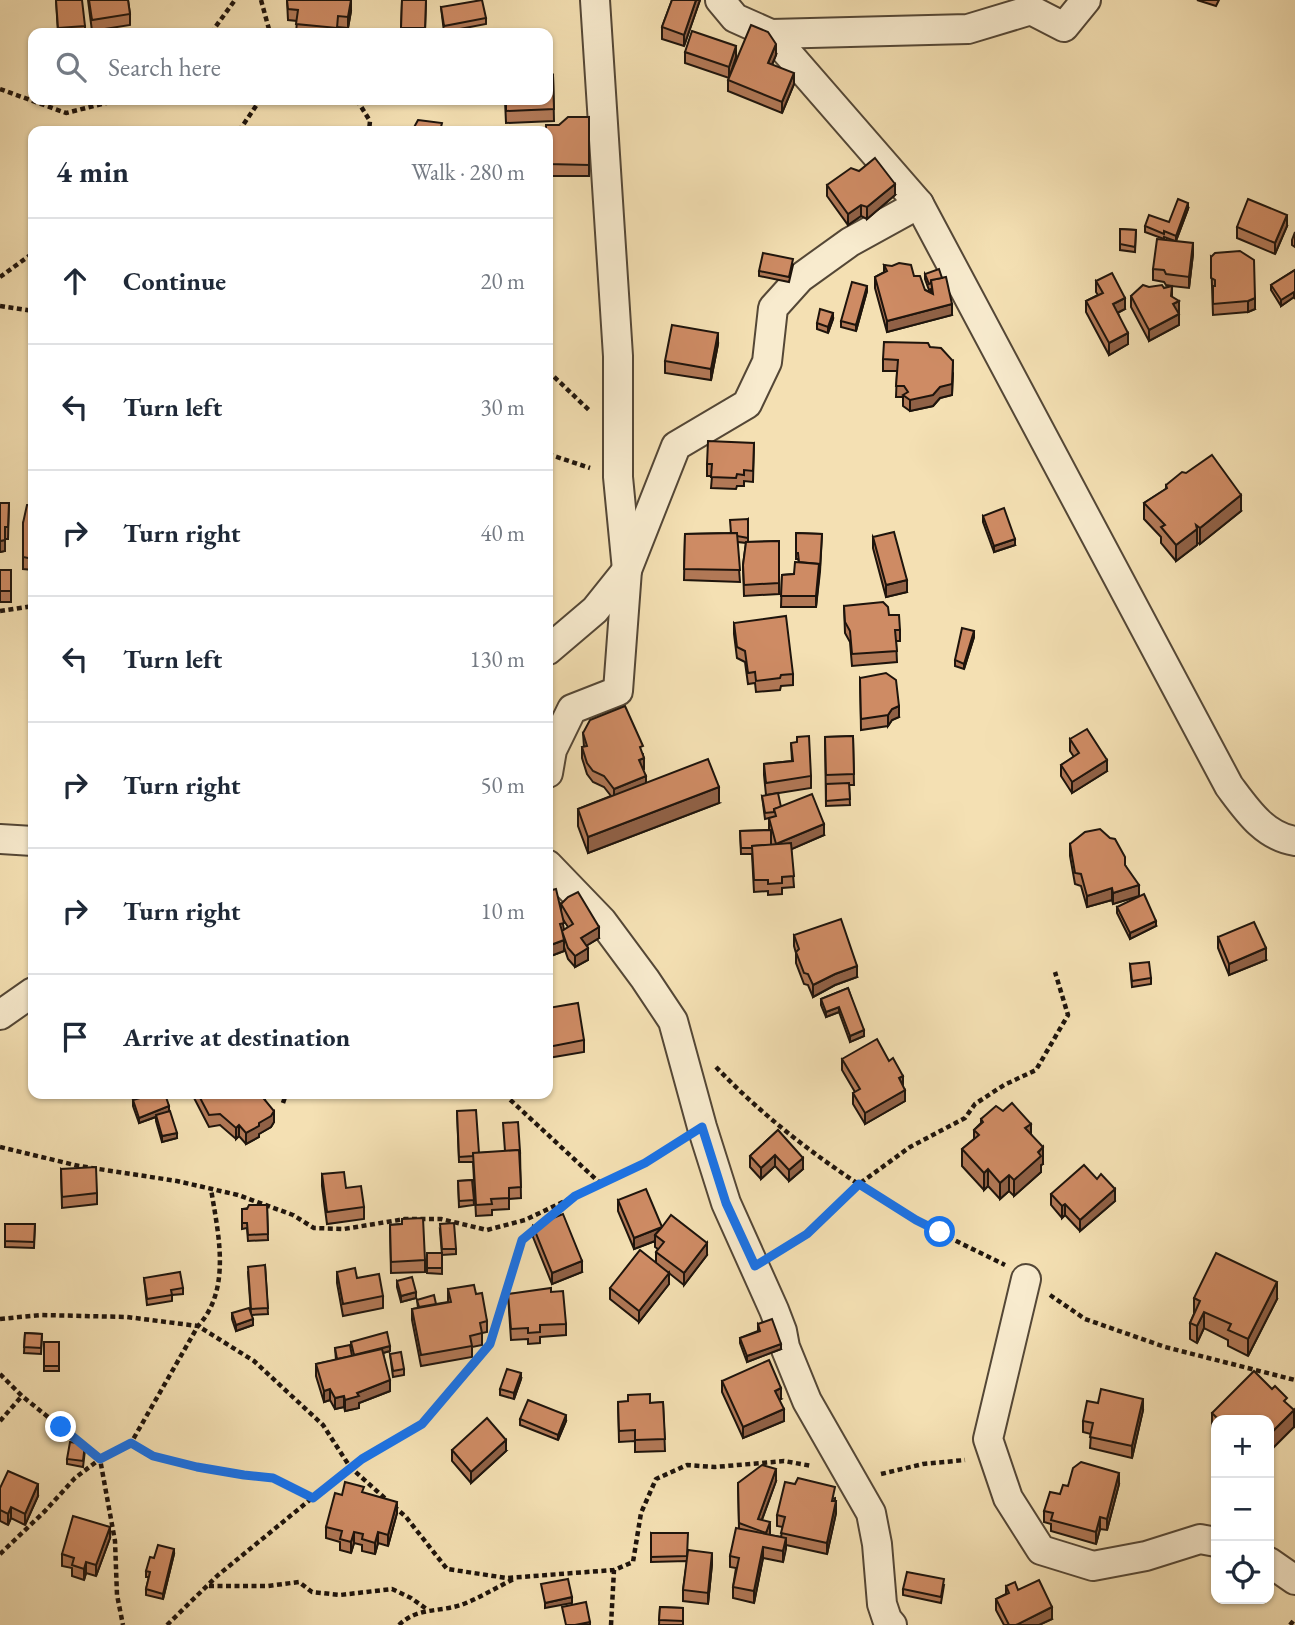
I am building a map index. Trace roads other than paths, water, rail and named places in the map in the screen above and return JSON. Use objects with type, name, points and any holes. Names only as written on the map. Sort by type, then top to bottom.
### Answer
[{"type":"street","points":[[553,748],[572,709],[618,691],[628,570],[618,477],[618,356],[595,0]]},
{"type":"street","points":[[720,0],[735,18],[771,34],[919,204],[1229,786],[1252,818],[1280,839],[1295,841]]},
{"type":"street","points":[[771,34],[968,29],[1031,10],[1064,27],[1086,0]]},
{"type":"street","points":[[553,646],[595,610],[628,570],[676,446],[747,404],[767,362],[774,308],[800,278],[840,249],[919,204]]},
{"type":"street","points":[[0,839],[28,841]]},
{"type":"street","points":[[553,870],[602,921],[673,1021],[726,1203],[782,1331],[785,1347],[807,1401],[871,1513],[875,1528],[882,1604],[892,1625]]},
{"type":"street","points":[[0,1014],[28,995]]},
{"type":"street","points":[[1026,1279],[988,1439],[1008,1497],[1041,1550],[1094,1566],[1146,1556],[1200,1539],[1211,1541]]},
{"type":"street","points":[[1274,1565],[1295,1580]]}]
